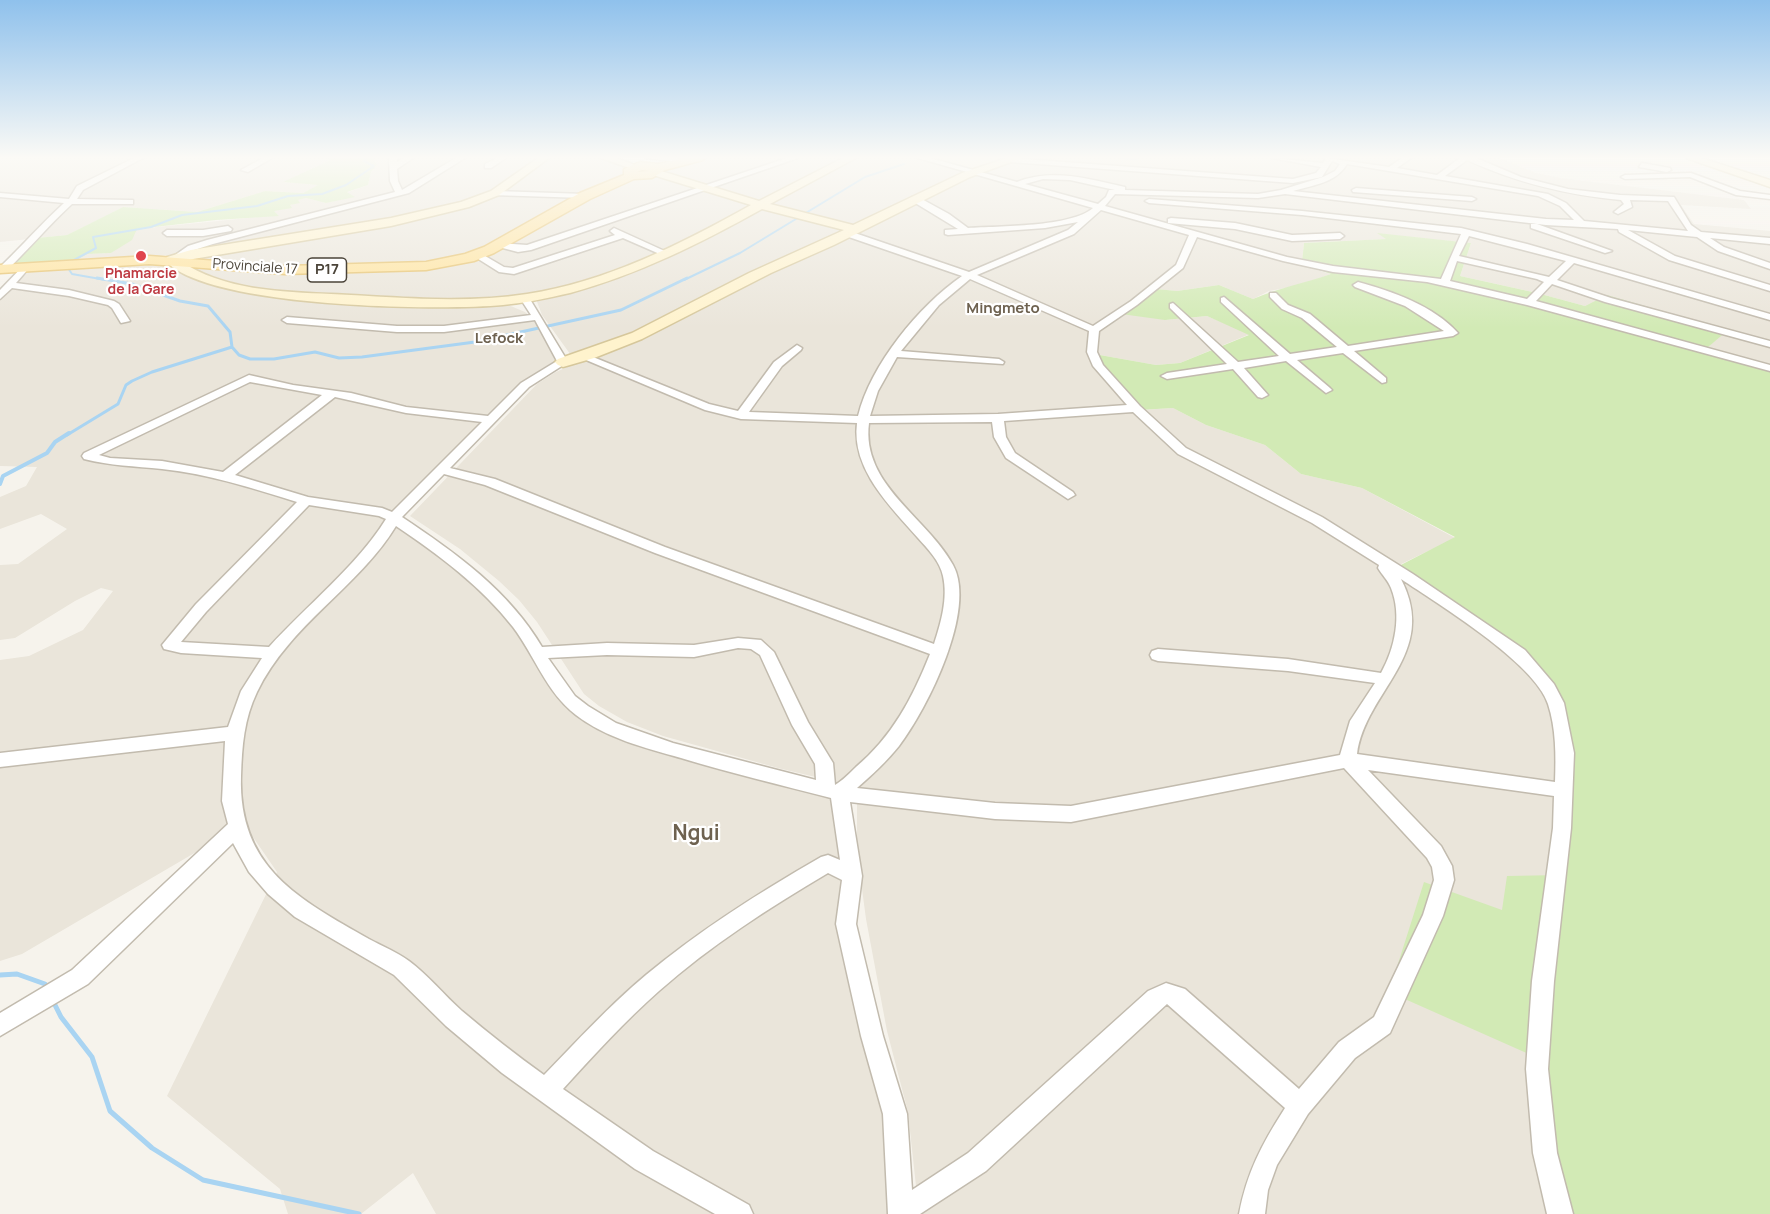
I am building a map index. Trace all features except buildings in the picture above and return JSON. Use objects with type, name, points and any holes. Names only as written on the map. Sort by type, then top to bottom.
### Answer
[{"type":"main road","name":"Provinciale 17","points":[[2,268],[173,259],[260,270],[349,270],[426,266],[477,255],[499,246],[553,215]]},
{"type":"street","points":[[2,268],[32,241],[35,234],[56,215]]},
{"type":"street","points":[[173,259],[191,248],[313,215]]},
{"type":"street","points":[[173,259],[426,215]]},
{"type":"street","points":[[499,246],[512,249],[528,248],[626,215]]},
{"type":"street","points":[[173,259],[187,271],[221,283],[276,295],[419,302],[470,302],[525,298],[572,288],[607,276],[665,253],[744,215]]},
{"type":"street","points":[[799,215],[969,274],[1094,330]]},
{"type":"street","points":[[740,1214],[644,1160],[510,1065],[462,1025],[401,968],[302,911],[275,888],[256,866],[243,844],[231,801],[234,733],[249,691],[273,653],[378,544],[394,518],[525,385],[563,362],[584,357],[648,331],[757,274],[883,215]]},
{"type":"street","points":[[944,215],[966,230]]},
{"type":"street","points":[[832,791],[885,752],[917,701],[940,652],[954,592],[950,573],[878,481],[864,446],[862,431],[869,403],[895,354],[929,307],[955,283],[969,274],[1071,232],[1089,215]]},
{"type":"street","points":[[1139,215],[1156,221],[1194,227],[1322,267],[1445,283],[1529,302],[1770,368]]},
{"type":"street","points":[[1194,227],[1247,215]]},
{"type":"street","points":[[1315,215],[1423,225],[1464,232],[1572,260],[1770,317]]},
{"type":"street","points":[[1445,283],[1446,274],[1464,232],[1475,215]]},
{"type":"street","points":[[1493,215],[1546,222],[1581,223],[1770,242]]},
{"type":"street","points":[[1503,215],[1608,251]]},
{"type":"street","points":[[1575,215],[1581,223]]},
{"type":"street","points":[[1681,215],[1688,227],[1721,249],[1770,266]]},
{"type":"street","points":[[948,232],[1045,225],[1085,218]]},
{"type":"street","points":[[167,233],[203,233],[284,222]]},
{"type":"street","points":[[598,224],[665,253]]},
{"type":"street","points":[[1194,227],[1235,225],[1292,238],[1340,236]]},
{"type":"street","points":[[1094,330],[1134,303],[1180,266],[1194,227]]},
{"type":"street","points":[[1617,228],[1672,258],[1770,288]]},
{"type":"street","points":[[477,255],[502,270],[514,271],[623,235]]},
{"type":"street","points":[[1454,258],[1540,277],[1550,282],[1770,344]]},
{"type":"street","points":[[1529,302],[1572,260]]},
{"type":"street","points":[[0,296],[25,267]]},
{"type":"street","points":[[9,285],[69,293],[111,303],[116,306],[124,321]]},
{"type":"street","points":[[1167,376],[1453,333],[1437,319],[1390,294],[1358,285]]},
{"type":"street","points":[[1273,295],[1285,307],[1306,316],[1382,380]]},
{"type":"street","points":[[525,298],[563,362]]},
{"type":"street","points":[[1224,300],[1242,320],[1289,356],[1326,390]]},
{"type":"street","points":[[1173,306],[1236,366],[1262,395]]},
{"type":"street","points":[[287,320],[397,329],[444,329],[538,317]]},
{"type":"street","points":[[1094,330],[1092,352],[1098,366],[1136,408],[1182,451],[1317,520],[1519,654],[1546,684],[1556,703],[1565,753],[1562,828],[1543,981],[1537,1069],[1545,1153],[1560,1214]]},
{"type":"street","points":[[741,415],[778,364],[797,348]]},
{"type":"street","points":[[895,354],[999,362]]},
{"type":"street","points":[[584,357],[705,407],[741,415],[864,420],[998,418],[1136,408]]},
{"type":"street","points":[[490,421],[396,408],[333,393],[292,388],[249,378],[88,456],[103,461],[162,465],[226,476],[306,501],[382,512],[446,553],[484,584],[521,626],[567,699],[583,712],[610,728],[647,742],[763,775],[832,791],[995,811],[1071,814],[1348,760],[1563,790]]},
{"type":"street","points":[[226,476],[333,393]]},
{"type":"street","points":[[998,418],[1000,437],[1010,455],[1068,495]]},
{"type":"street","points":[[443,470],[490,482],[660,550],[940,652]]},
{"type":"street","points":[[273,653],[181,648],[170,645],[201,608],[306,501]]},
{"type":"street","points":[[1252,1214],[1256,1190],[1267,1159],[1300,1106],[1347,1050],[1382,1025],[1433,916],[1444,880],[1442,866],[1434,852],[1348,760],[1348,748],[1357,720],[1394,665],[1403,626],[1404,597],[1394,576],[1371,555]]},
{"type":"street","points":[[538,653],[607,649],[694,651],[738,643],[755,644],[766,652],[801,725],[824,763],[832,791],[852,876],[846,924],[872,1036],[895,1114],[902,1212],[977,1162],[1156,998],[1166,993],[1177,996],[1300,1106]]},
{"type":"street","points":[[1158,655],[1288,665],[1385,680]]},
{"type":"street","points":[[0,760],[234,733]]},
{"type":"street","points":[[0,1026],[80,977],[238,827]]},
{"type":"street","points":[[546,1090],[606,1024],[669,968],[772,897],[828,863],[852,876]]},
{"type":"shaded area","points":[[0,215],[108,215],[67,235],[0,242]]},
{"type":"shaded area","points":[[278,215],[413,215],[191,252],[152,257],[77,260],[87,254],[111,253],[137,229]]},
{"type":"shaded area","points":[[431,215],[548,215],[492,244],[449,258],[391,265],[289,267],[178,258]]},
{"type":"shaded area","points":[[555,215],[736,215],[682,243],[637,261],[570,285],[524,296],[473,300],[420,300],[280,292],[227,281],[191,269],[198,266],[256,273],[346,273],[452,264]]},
{"type":"shaded area","points":[[751,215],[789,215],[834,226],[842,232],[644,329],[573,358],[542,315],[536,299],[647,265],[733,226]]},
{"type":"shaded area","points":[[812,215],[878,215],[854,226]]},
{"type":"shaded area","points":[[888,215],[1122,215],[1331,274],[1302,285],[1269,291],[1253,299],[1219,285],[1177,291],[1156,289],[1165,320],[1207,316],[1250,334],[1180,363],[1156,365],[1094,354],[1139,409],[916,418],[742,413],[723,410],[590,358]]},
{"type":"shaded area","points":[[1134,215],[1688,215],[1694,224],[1770,231],[1770,365],[1706,349],[1727,329],[1607,296],[1585,306],[1460,276],[1471,243],[1379,234],[1387,239],[1304,243],[1302,261]]},
{"type":"shaded area","points":[[155,261],[216,285],[258,295],[312,300],[506,304],[525,312],[541,325],[564,362],[529,383],[397,518],[453,553],[492,584],[529,626],[576,698],[620,728],[847,793],[854,921],[902,1214],[436,1214],[413,1173],[361,1214],[288,1214],[280,1189],[167,1096],[277,872],[244,824],[22,954],[0,961],[0,660],[29,656],[83,630],[113,591],[101,588],[75,601],[15,638],[0,640],[0,565],[18,564],[67,529],[41,514],[0,529],[0,497],[26,486],[37,467],[0,466],[0,298],[32,269]]},
{"type":"shaded area","points":[[583,360],[703,409],[739,418],[928,423],[1173,408],[1206,425],[1265,445],[1301,474],[1362,488],[1455,538],[1395,567],[1521,657],[1553,699],[1561,736],[1540,1059],[1559,1214],[919,1214],[908,1112],[887,1031],[866,919],[857,851],[857,787],[663,736],[627,722],[599,706],[584,694],[537,622],[519,600],[460,549],[410,516],[537,384],[556,372]]},
{"type":"green space","points":[[108,215],[279,216],[137,229],[132,240],[111,253],[87,254],[77,260],[14,264],[37,238],[67,235]]},
{"type":"green space","points":[[1377,233],[1471,243],[1460,276],[1585,306],[1607,295],[1728,330],[1707,348],[1770,365],[1770,1214],[1559,1214],[1540,1059],[1389,992],[1424,882],[1502,910],[1507,876],[1560,875],[1564,801],[1553,699],[1521,657],[1395,568],[1455,537],[1362,488],[1301,474],[1265,445],[1206,425],[1173,408],[1139,410],[1094,354],[1156,365],[1180,363],[1249,335],[1207,316],[1165,320],[1121,314],[1156,289],[1177,291],[1219,285],[1253,299],[1331,274],[1307,266],[1302,261],[1304,243],[1386,239]]},
{"type":"waterway","points":[[74,260],[96,248],[93,237],[151,227],[185,215]]},
{"type":"waterway","points":[[684,280],[740,253],[803,215]]},
{"type":"waterway","points":[[68,268],[72,274],[106,280]]},
{"type":"waterway","points":[[97,278],[132,284],[180,301],[208,306],[230,332],[232,347]]},
{"type":"waterway","points":[[232,347],[239,355],[250,359],[274,359],[315,352],[339,358],[475,342],[621,310],[687,278]]},
{"type":"waterway","points":[[67,435],[118,404],[126,385],[132,381],[152,372],[232,347]]},
{"type":"waterway","points":[[0,484],[3,476],[47,453],[55,442],[69,433]]},
{"type":"waterway","points":[[0,975],[17,974],[45,984],[47,989]]},
{"type":"waterway","points":[[53,1001],[61,1017],[92,1057],[110,1111],[152,1148],[203,1180],[359,1214]]},
{"type":"place","name":"Phamarcie de la Gare","points":[[141,256]]},
{"type":"district","name":"Mingmeto","points":[[1003,309]]},
{"type":"district","name":"Lefock","points":[[499,339]]},
{"type":"district","name":"Ngui","points":[[696,834]]}]
